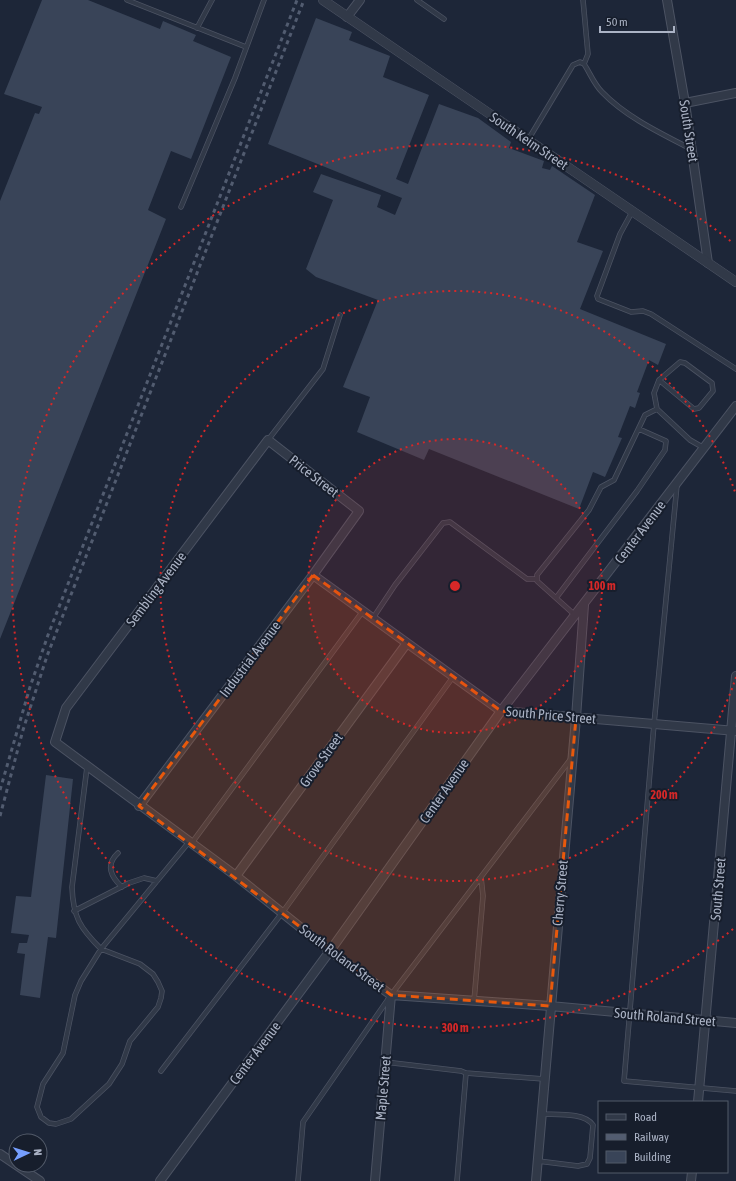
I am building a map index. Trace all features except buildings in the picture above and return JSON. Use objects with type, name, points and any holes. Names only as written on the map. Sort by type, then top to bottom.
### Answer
[{"type":"street","name":"South Keim Street","points":[[323,0],[736,282]]},
{"type":"street","points":[[347,17],[360,0]]},
{"type":"street","name":"South Street","points":[[667,0],[685,103],[708,263]]},
{"type":"street","points":[[685,103],[736,93]]},
{"type":"street","name":"Center Avenue","points":[[160,1181],[330,951],[501,711],[579,618],[584,605],[736,406]]},
{"type":"street","name":"Price Street","points":[[268,440],[360,511]]},
{"type":"street","name":"Sembling Avenue","points":[[55,742],[66,708],[268,440]]},
{"type":"street","name":"Industrial Avenue","points":[[139,806],[314,575],[360,511]]},
{"type":"street","name":"South Price Street","points":[[314,575],[501,711],[734,731]]},
{"type":"street","name":"Cherry Street","points":[[536,1181],[576,718],[579,618]]},
{"type":"street","name":"Grove Street","points":[[236,876],[407,643]]},
{"type":"street","name":"South Street","points":[[698,1101],[734,731],[736,676]]},
{"type":"street","name":"South Roland Street","points":[[55,742],[139,806],[236,876],[330,951],[391,995],[550,1006],[736,1023]]},
{"type":"street","name":"Maple Street","points":[[375,1181],[391,995]]},
{"type":"street","points":[[1,1155],[40,1181]]},
{"type":"lane","points":[[127,0],[246,47]]},
{"type":"lane","points":[[198,28],[212,0]]},
{"type":"lane","points":[[181,207],[264,0]]},
{"type":"lane","points":[[417,0],[444,19]]},
{"type":"lane","points":[[583,0],[588,54],[584,64]]},
{"type":"lane","points":[[528,140],[576,62],[584,64],[599,88],[616,104],[655,130],[692,150]]},
{"type":"lane","points":[[632,212],[620,234],[597,296],[598,299],[631,312],[643,311],[651,314],[736,369]]},
{"type":"lane","points":[[268,440],[323,368],[340,315]]},
{"type":"lane","points":[[659,380],[694,409],[699,408],[713,391],[712,383],[685,363],[680,362],[659,380],[654,393],[657,409],[690,440],[704,448]]},
{"type":"lane","points":[[579,618],[536,581],[537,575],[589,510],[601,487],[614,480],[645,415],[657,409]]},
{"type":"lane","points":[[556,598],[637,491],[665,450],[666,441],[639,429]]},
{"type":"lane","points":[[678,483],[654,724],[624,1081],[736,1091]]},
{"type":"lane","points":[[373,618],[395,585],[443,523],[450,522],[527,579],[537,579]]},
{"type":"lane","points":[[87,766],[72,887],[74,911],[80,926],[101,949],[140,964],[153,974],[162,990],[162,998],[158,1007],[130,1041],[122,1064],[109,1084],[71,1119],[56,1124],[49,1123],[41,1117],[37,1107],[43,1084],[63,1053],[75,995],[81,981],[101,949],[190,843],[363,611]]},
{"type":"lane","points":[[161,1071],[282,912],[453,677]]},
{"type":"lane","points":[[298,1181],[304,1122],[391,995],[573,757]]},
{"type":"lane","points":[[118,853],[112,860],[110,871],[112,876],[122,886]]},
{"type":"lane","points":[[474,1001],[483,896],[481,877]]},
{"type":"lane","points":[[74,911],[122,886],[144,878],[157,881]]},
{"type":"lane","points":[[385,1062],[461,1070],[466,1073],[544,1079]]},
{"type":"lane","points":[[457,1181],[466,1073]]},
{"type":"lane","points":[[537,1161],[578,1166],[587,1164],[590,1158],[594,1125],[581,1117],[541,1114]]},
{"type":"highlighted area","points":[[313,575],[501,711],[576,718],[550,1006],[391,995],[139,806]]},
{"type":"railway","points":[[0,790],[30,687],[48,635],[297,0]]},
{"type":"railway","points":[[0,816],[23,730],[47,656],[304,0]]}]
